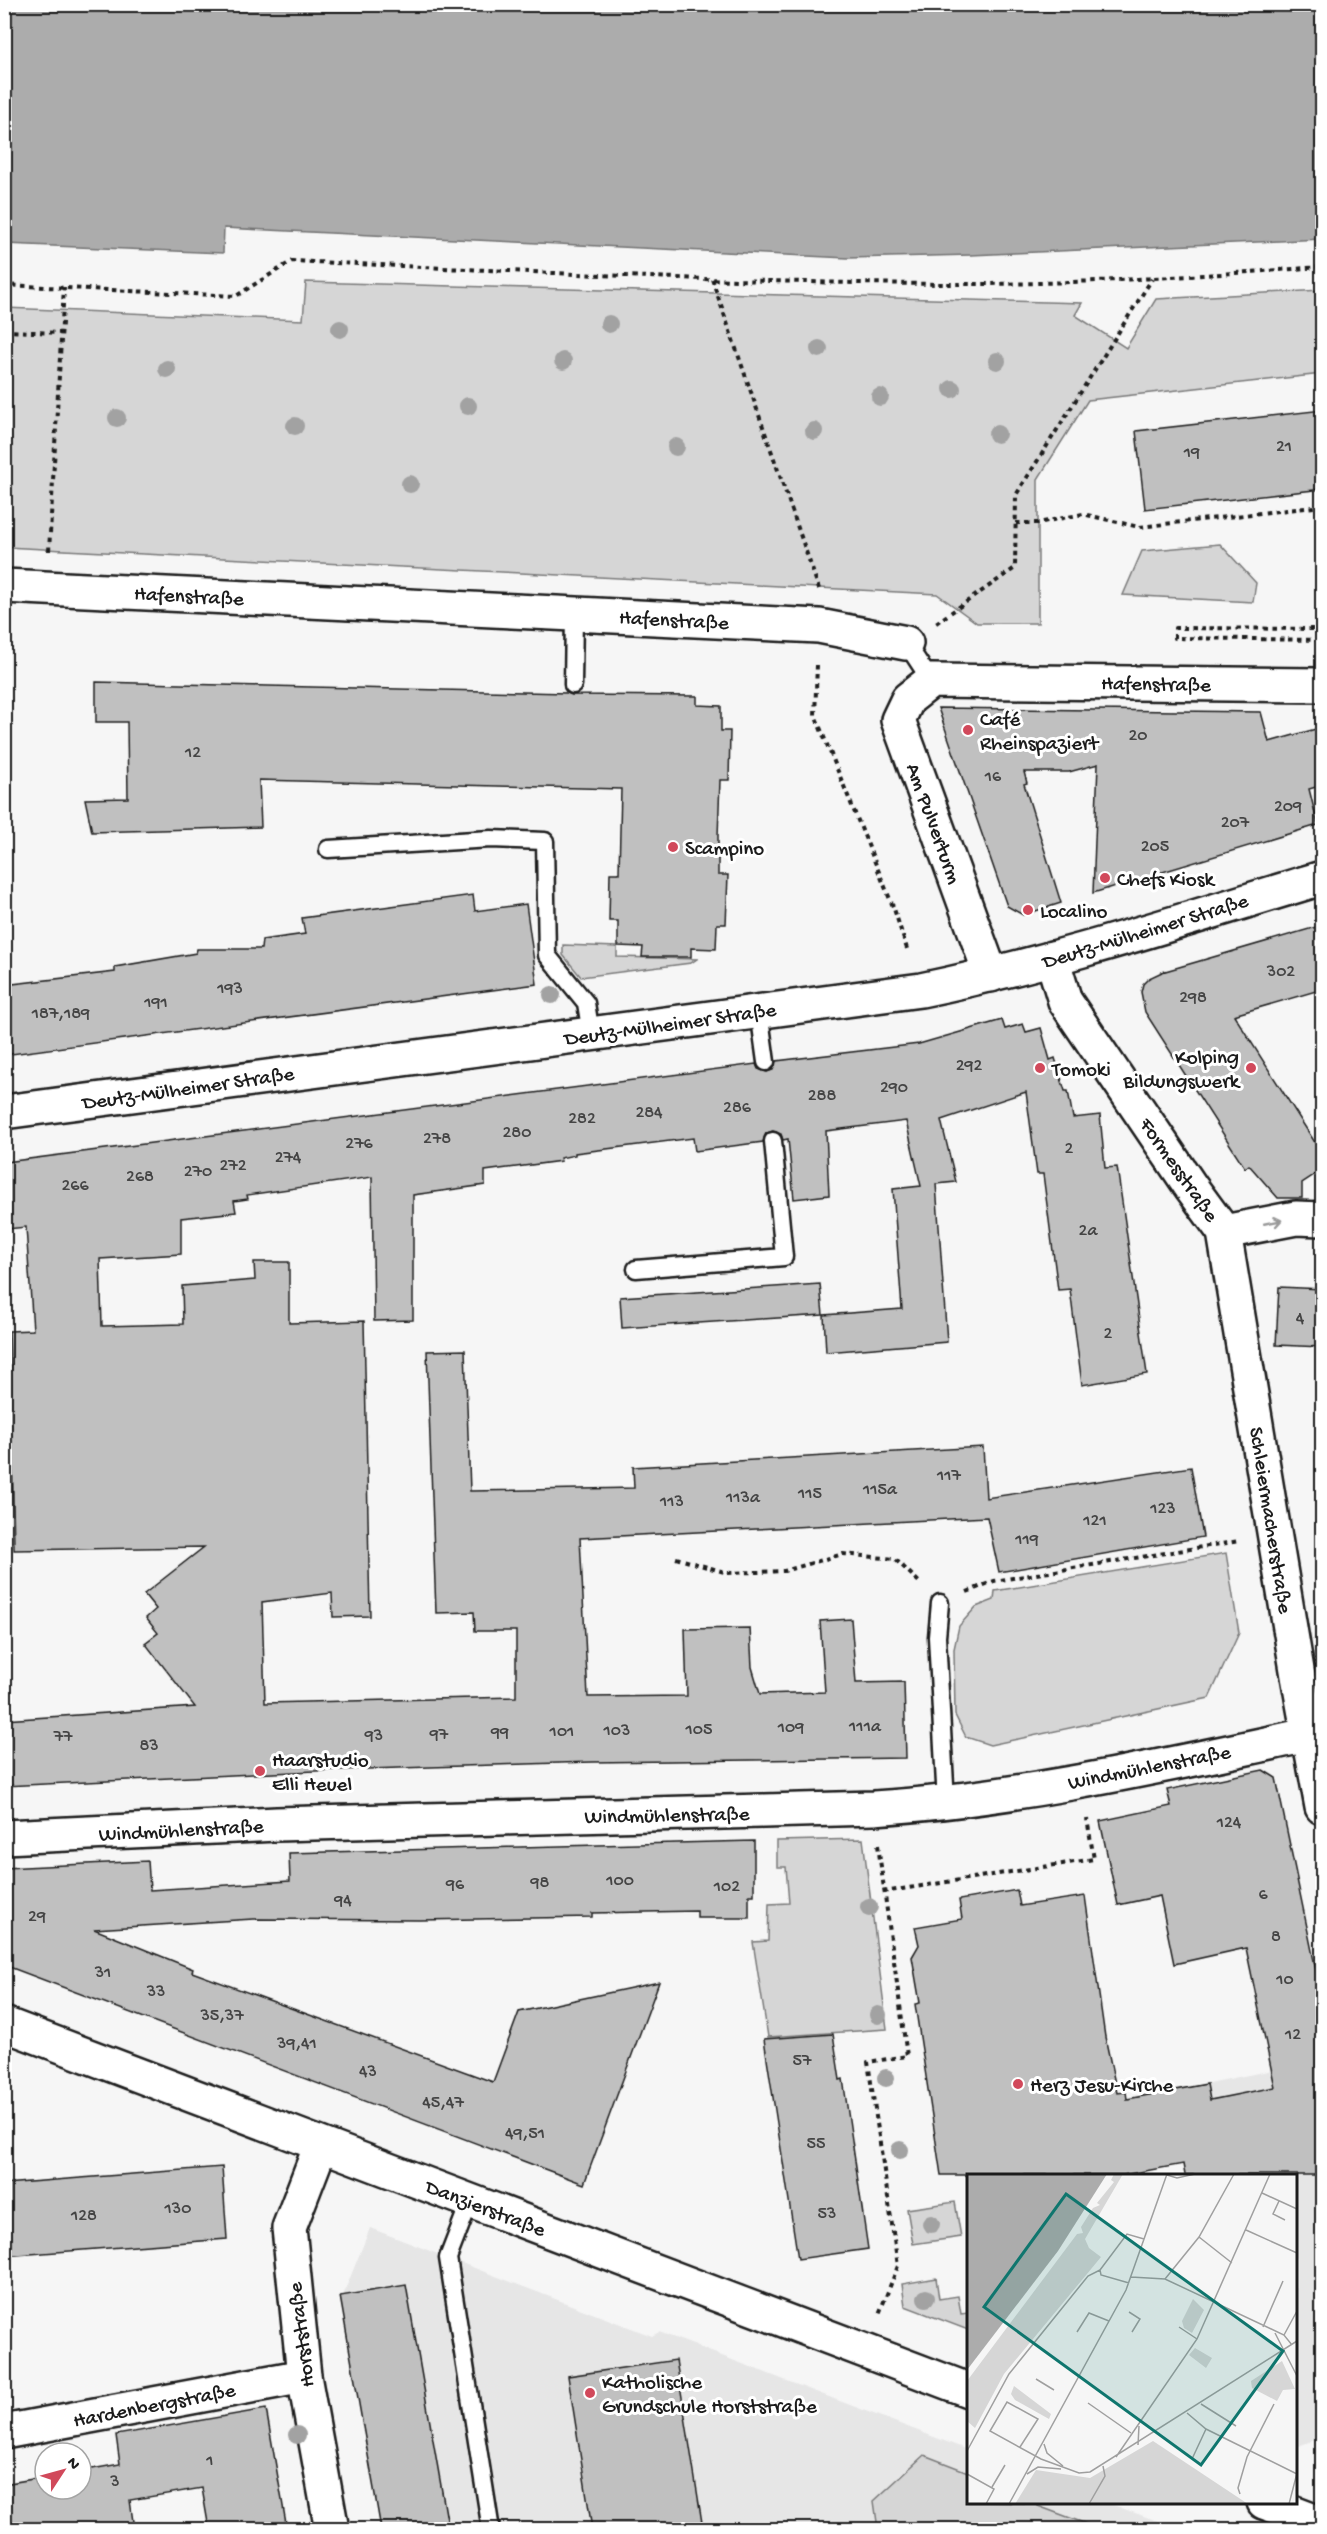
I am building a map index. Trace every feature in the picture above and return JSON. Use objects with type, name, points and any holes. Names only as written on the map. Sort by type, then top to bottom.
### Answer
[{"type":"street","name":"Hafenstraße","points":[[4,586],[819,626],[906,644]]},
{"type":"street","name":"Hafenstraße","points":[[931,681],[1323,685]]},
{"type":"street","name":"Am Pulverturm","points":[[931,681],[908,699],[898,720],[991,975]]},
{"type":"street","name":"Deutz-Mülheimer Straße","points":[[4,1112],[921,990],[991,975],[1323,878]]},
{"type":"street","name":"Formesstraße","points":[[1052,958],[1065,1001],[1224,1232],[1296,1218],[1323,1219]]},
{"type":"street","name":"Schleiermacherstraße","points":[[1224,1232],[1275,1536],[1315,1734],[1323,1807]]},
{"type":"street","name":"Windmühlenstraße","points":[[4,1837],[277,1824],[874,1808],[945,1803],[1080,1780],[1315,1734]]},
{"type":"street","name":"Danzierstraße","points":[[4,2024],[967,2389]]},
{"type":"street","name":"Horststraße","points":[[321,2145],[289,2228],[304,2376],[332,2529]]},
{"type":"street","name":"Hardenbergstraße","points":[[4,2432],[304,2376]]},
{"type":"street","points":[[1269,2504],[1323,2524]]},
{"type":"lane","points":[[573,685],[574,614]]},
{"type":"lane","points":[[906,644],[931,681]]},
{"type":"lane","points":[[328,849],[490,839],[545,841],[547,955],[586,1003],[591,1034]]},
{"type":"lane","points":[[759,1011],[766,1062]]},
{"type":"lane","points":[[636,1269],[784,1257],[773,1141]]},
{"type":"lane","points":[[940,1603],[937,1637],[945,1803]]},
{"type":"lane","points":[[470,2201],[448,2258],[491,2529]]},
{"type":"path","points":[[4,285],[236,296],[292,261],[712,279],[972,284],[1153,278],[1323,267]]},
{"type":"path","points":[[906,644],[1015,568],[1016,495],[1153,278]]},
{"type":"path","points":[[712,279],[820,593],[819,626]]},
{"type":"path","points":[[47,588],[64,287]]},
{"type":"path","points":[[4,331],[62,333]]},
{"type":"path","points":[[1016,524],[1038,523],[1083,514],[1139,527],[1323,506]]},
{"type":"path","points":[[1323,629],[1175,628],[1175,638],[1323,640]]},
{"type":"path","points":[[817,682],[816,716],[894,909],[921,990]]},
{"type":"path","points":[[994,1581],[1275,1536]]},
{"type":"path","points":[[676,1558],[728,1573],[784,1571],[843,1554],[895,1559],[940,1603]]},
{"type":"path","points":[[883,1892],[1094,1859],[1080,1780]]},
{"type":"path","points":[[865,2351],[898,2265],[868,2062],[907,2056],[883,1892],[874,1808]]},
{"type":"shaded area","points":[[5,4],[1322,5],[1322,239],[971,255],[848,258],[224,228],[223,253],[5,244]]},
{"type":"shaded area","points":[[306,282],[1082,303],[1075,315],[1126,348],[1156,299],[1322,290],[1322,374],[1088,400],[1038,479],[1038,623],[977,623],[937,594],[5,547],[5,308],[303,320]]},
{"type":"shaded area","points":[[1220,544],[1256,583],[1253,602],[1123,595],[1142,551]]},
{"type":"shaded area","points":[[563,945],[617,947],[617,957],[697,959],[691,963],[581,977],[563,955]]},
{"type":"shaded area","points":[[1226,1553],[1239,1633],[1209,1698],[990,1745],[966,1737],[955,1715],[954,1649],[959,1626],[976,1607],[994,1600],[995,1591]]},
{"type":"shaded area","points":[[863,1839],[887,2029],[768,2037],[753,1942],[768,1941],[769,1904],[789,1903],[786,1867],[777,1867],[777,1841]]},
{"type":"shaded area","points":[[1322,2060],[1322,2437],[1297,2447],[1297,2174],[1185,2174],[1170,2091]]},
{"type":"shaded area","points":[[955,2202],[961,2237],[913,2244],[907,2209]]},
{"type":"shaded area","name":"Katholische Grundschule Horststraße","points":[[370,2228],[652,2336],[659,2332],[967,2450],[967,2504],[1111,2504],[1179,2529],[383,2529],[344,2293]]},
{"type":"shaded area","points":[[936,2278],[939,2299],[958,2296],[961,2314],[967,2313],[967,2330],[905,2306],[902,2284]]},
{"type":"shaded area","points":[[924,2455],[967,2472],[967,2504],[1039,2504],[1038,2506],[1100,2529],[878,2529],[874,2501]]},
{"type":"building","points":[[1323,410],[1323,489],[1145,509],[1136,431]]},
{"type":"building","points":[[96,682],[567,693],[572,695],[697,696],[697,705],[721,706],[721,731],[730,731],[729,780],[720,780],[718,875],[728,875],[726,924],[717,924],[716,949],[691,948],[691,957],[642,957],[643,947],[618,946],[618,921],[609,921],[610,873],[619,873],[621,789],[259,780],[261,827],[92,832],[85,799],[128,798],[127,722],[96,722]]},
{"type":"building","points":[[938,708],[1261,712],[1269,742],[1323,727],[1323,785],[1309,789],[1318,825],[1093,893],[1098,764],[1069,772],[1024,772],[1027,783],[1024,784],[1061,903],[1023,915],[1007,906]]},
{"type":"building","points":[[473,895],[475,911],[526,904],[537,984],[4,1055],[4,985],[115,972],[115,967],[196,953],[197,949],[261,949],[262,940],[305,934],[302,918]]},
{"type":"building","points":[[1323,925],[1323,989],[1234,1015],[1323,1155],[1323,1169],[1302,1183],[1302,1198],[1278,1198],[1249,1165],[1245,1168],[1145,1012],[1141,992],[1143,984],[1149,978],[1162,972]]},
{"type":"building","points":[[1002,1020],[1005,1029],[1023,1024],[1026,1032],[1041,1028],[1050,1060],[1055,1058],[1065,1091],[1068,1091],[1073,1118],[1100,1115],[1105,1168],[1117,1167],[1147,1374],[1082,1385],[1070,1289],[1058,1290],[1043,1174],[1037,1174],[1026,1092],[941,1120],[956,1182],[936,1184],[947,1342],[826,1352],[824,1315],[902,1309],[893,1189],[921,1186],[906,1121],[826,1131],[829,1195],[794,1199],[788,1139],[783,1140],[781,1134],[773,1131],[766,1133],[763,1142],[695,1151],[693,1138],[575,1153],[575,1155],[560,1158],[561,1161],[485,1171],[485,1185],[413,1195],[413,1320],[374,1321],[372,1177],[247,1195],[248,1199],[234,1201],[236,1212],[181,1218],[181,1254],[100,1259],[102,1326],[183,1324],[182,1286],[255,1280],[254,1262],[289,1262],[289,1323],[364,1321],[370,1616],[333,1617],[332,1593],[262,1602],[265,1703],[516,1697],[516,1631],[475,1631],[474,1612],[436,1613],[427,1351],[465,1350],[470,1491],[634,1488],[633,1467],[983,1447],[986,1498],[1191,1467],[1203,1537],[999,1572],[987,1517],[580,1538],[588,1697],[687,1696],[685,1629],[750,1628],[752,1667],[760,1694],[825,1692],[820,1621],[851,1619],[856,1683],[904,1682],[906,1758],[592,1762],[336,1770],[4,1786],[4,1720],[195,1707],[145,1643],[158,1633],[146,1618],[156,1609],[144,1594],[204,1547],[14,1550],[12,1454],[4,1454],[4,1392],[11,1392],[9,1331],[33,1330],[26,1227],[7,1229],[6,1162],[756,1064],[758,1069],[767,1072],[773,1070],[776,1061],[919,1044]]},
{"type":"building","points":[[820,1284],[823,1315],[622,1328],[620,1297]]},
{"type":"building","points":[[1279,1287],[1323,1289],[1323,1347],[1276,1345]]},
{"type":"building","points":[[1263,1770],[1276,1778],[1323,2004],[1323,2175],[1185,2174],[1183,2164],[1128,2174],[941,2175],[915,2004],[920,2003],[912,1957],[919,1945],[915,1927],[962,1919],[959,1900],[1017,1890],[1020,1906],[1085,1896],[1105,2037],[1117,2093],[1126,2092],[1127,2099],[1207,2084],[1210,2100],[1275,2087],[1246,1948],[1174,1964],[1160,1896],[1118,1905],[1100,1821],[1171,1806],[1167,1790]]},
{"type":"building","points":[[754,1841],[754,1895],[749,1895],[749,1918],[697,1918],[697,1911],[592,1913],[592,1917],[420,1920],[253,1919],[94,1929],[193,1969],[192,1972],[493,2082],[519,2012],[659,1982],[584,2184],[4,1965],[4,1868],[148,1861],[150,1890],[290,1881],[289,1853]]},
{"type":"building","points":[[833,2034],[840,2080],[843,2079],[868,2249],[798,2259],[764,2039]]},
{"type":"building","points":[[222,2167],[227,2239],[4,2256],[4,2184]]},
{"type":"building","points":[[406,2285],[448,2526],[430,2529],[381,2529],[340,2296]]},
{"type":"building","points":[[676,2360],[703,2529],[592,2529],[568,2376]]},
{"type":"building","points":[[266,2409],[287,2529],[209,2529],[202,2488],[130,2500],[134,2529],[4,2529],[4,2484],[33,2479],[33,2501],[93,2501],[93,2469],[120,2464],[116,2435]]},
{"type":"place","name":"Café Rheinspaziert","points":[[968,730]]},
{"type":"place","name":"Scampino","points":[[673,847]]},
{"type":"place","name":"Chefs Kiosk","points":[[1105,878]]},
{"type":"place","name":"Localino","points":[[1028,910]]},
{"type":"place","name":"Tomoki","points":[[1040,1068]]},
{"type":"place","name":"Kolping Bildungswerk","points":[[1251,1068]]},
{"type":"place","name":"Haarstudio Elli Heuel","points":[[260,1771]]},
{"type":"place","name":"Herz Jesu-Kirche","points":[[1018,2084]]},
{"type":"place","name":"Katholische Grundschule Horststraße","points":[[590,2393]]}]
